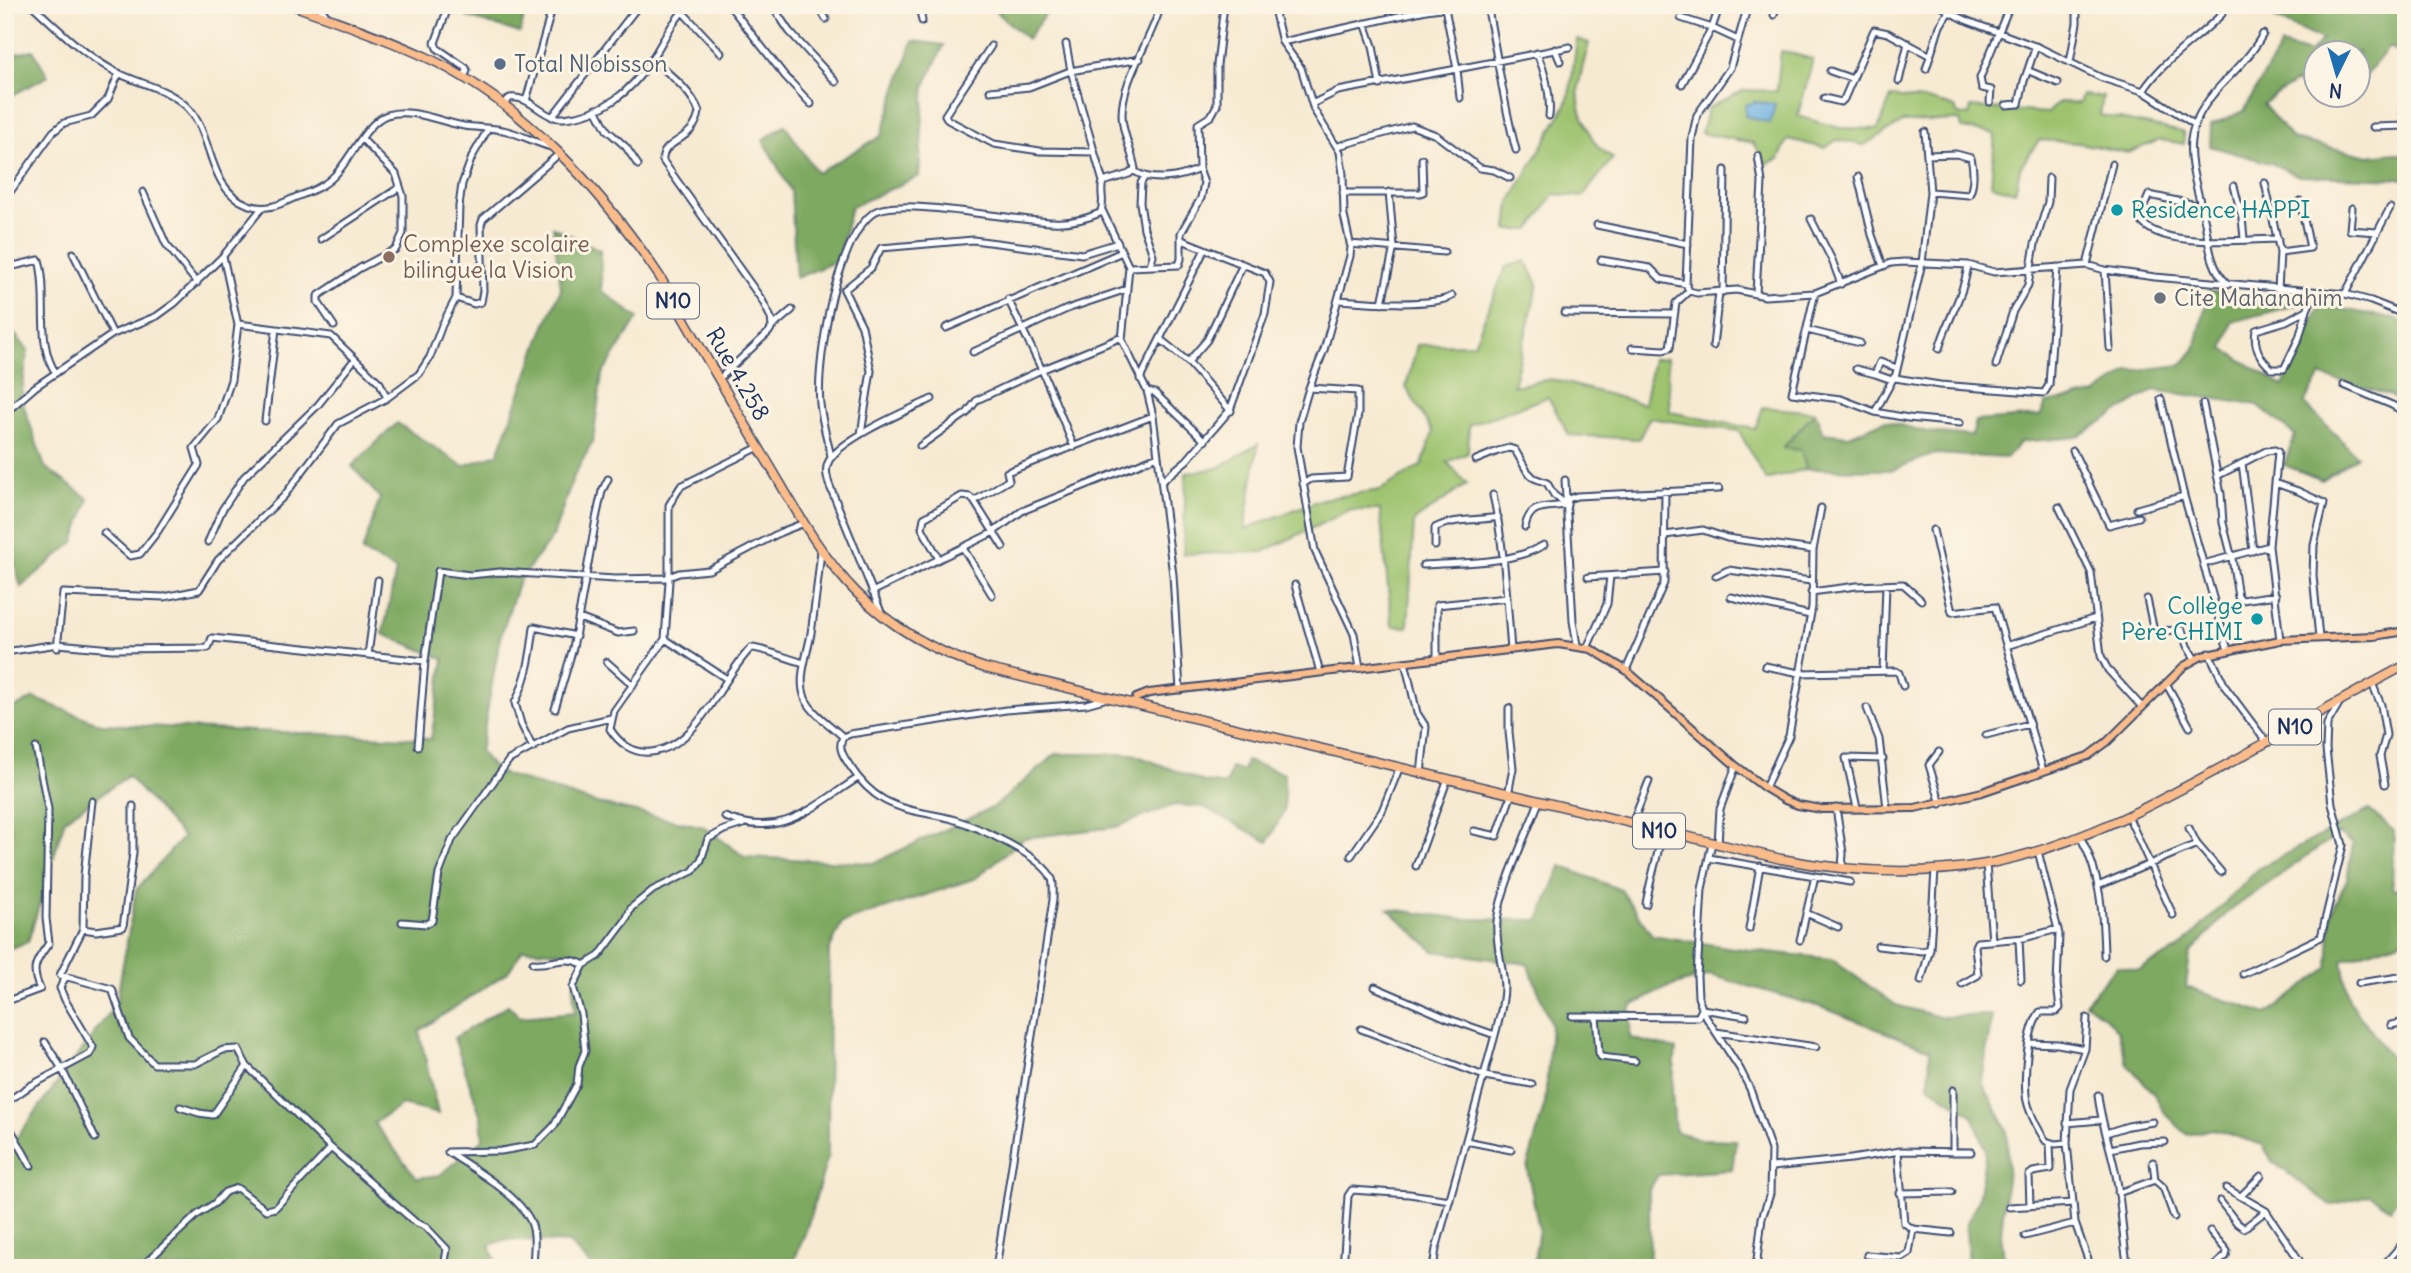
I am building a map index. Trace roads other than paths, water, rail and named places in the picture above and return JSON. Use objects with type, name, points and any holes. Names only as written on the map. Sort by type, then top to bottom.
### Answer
[{"type":"highway","name":"Rue 4.258","points":[[292,5],[426,57],[463,78],[502,105],[556,151],[597,193],[660,277],[822,550],[846,582],[883,614],[916,638],[975,665],[1104,699],[1133,701]]},
{"type":"highway","name":"N10","points":[[1133,701],[1399,769],[1794,862],[1842,869],[1935,870],[1986,864],[2038,851],[2081,838],[2129,818],[2406,665]]},
{"type":"main road","points":[[1133,701],[1149,693],[1558,644],[1577,645],[1626,670],[1765,788],[1798,805],[1915,808],[1941,804],[2088,756],[2107,742],[2166,683],[2195,659],[2209,653],[2280,640],[2374,636],[2406,631]]},
{"type":"street","points":[[32,5],[93,58],[119,74],[169,93],[180,101],[196,118],[220,180],[228,191],[248,205],[262,208],[277,206],[326,183],[337,173],[377,121],[394,114],[412,114],[460,125],[507,131],[556,151],[483,219],[481,302],[474,304],[456,299]]},
{"type":"street","points":[[317,5],[329,18]]},
{"type":"street","points":[[426,57],[435,44],[450,5]]},
{"type":"street","points":[[526,101],[553,5]]},
{"type":"street","points":[[552,117],[639,5]]},
{"type":"street","points":[[676,5],[721,53]]},
{"type":"street","points":[[502,105],[514,97],[552,117],[569,117],[596,109],[623,96],[689,5]]},
{"type":"street","points":[[729,5],[785,76],[811,104]]},
{"type":"street","points":[[772,5],[789,31],[836,82]]},
{"type":"street","points":[[818,5],[826,19]]},
{"type":"street","points":[[919,5],[922,21]]},
{"type":"street","points":[[1134,171],[1122,117],[1126,87],[1161,5]]},
{"type":"street","points":[[1129,267],[1179,265],[1181,233],[1201,198],[1204,183],[1199,169],[1198,124],[1211,116],[1217,105],[1217,65],[1224,5]]},
{"type":"street","points":[[1273,5],[1282,42],[1301,68],[1312,104],[1320,121],[1338,146],[1342,162],[1344,216],[1350,256],[1324,350],[1299,422],[1297,447],[1315,551],[1354,634],[1360,668]]},
{"type":"street","points":[[1282,42],[1463,5]]},
{"type":"street","points":[[1487,5],[1499,60],[1508,123],[1516,149]]},
{"type":"street","points":[[1682,85],[1712,28],[1720,5]]},
{"type":"street","points":[[1689,291],[1686,284],[1692,138],[1697,115],[1730,68],[1748,5]]},
{"type":"street","points":[[1774,15],[1776,5]]},
{"type":"street","points":[[1941,5],[1949,12],[2036,47],[2102,78],[2143,90],[2194,124]]},
{"type":"street","points":[[1926,69],[1929,55],[1953,5]]},
{"type":"street","points":[[1990,102],[1991,90],[1982,88],[1980,78],[2010,5]]},
{"type":"street","points":[[2070,62],[2077,23],[2077,5]]},
{"type":"street","points":[[1445,8],[1460,99]]},
{"type":"street","points":[[2143,90],[2176,52],[2195,40],[2222,14]]},
{"type":"street","points":[[1681,18],[1738,40]]},
{"type":"street","points":[[1365,23],[1373,46],[1380,85]]},
{"type":"street","points":[[1824,98],[1843,101],[1874,30],[1908,43],[1929,55]]},
{"type":"street","points":[[2226,282],[2214,267],[2190,150],[2194,124],[2204,104],[2243,63],[2263,34]]},
{"type":"street","points":[[1899,82],[1908,43]]},
{"type":"street","points":[[435,44],[466,68],[463,78]]},
{"type":"street","points":[[1066,44],[1071,71],[1103,182],[1102,210],[1129,267],[1122,337],[1147,391],[1153,416],[1173,575],[1180,690]]},
{"type":"street","points":[[991,46],[945,115],[948,120],[994,144],[1040,151],[1094,152]]},
{"type":"street","points":[[1312,104],[1338,92],[1570,47]]},
{"type":"street","points":[[2006,105],[2019,104],[2036,47]]},
{"type":"street","points":[[1555,50],[1560,61]]},
{"type":"street","points":[[1538,53],[1550,106],[1549,116]]},
{"type":"street","points":[[652,59],[674,79],[699,112],[693,129],[665,149],[663,160],[762,300],[771,318],[772,327]]},
{"type":"street","points":[[990,91],[1029,87],[1071,71],[1140,59]]},
{"type":"street","points":[[1830,71],[1853,79]]},
{"type":"street","points":[[2029,71],[2058,83]]},
{"type":"street","points":[[5,199],[52,132],[64,123],[91,116],[108,99],[119,74]]},
{"type":"street","points":[[2373,127],[2406,125],[2403,114],[2405,89]]},
{"type":"street","points":[[596,109],[607,130],[626,147],[638,165]]},
{"type":"street","points":[[1338,146],[1412,126],[1436,135],[1480,168],[1494,170],[1510,178]]},
{"type":"street","points":[[58,646],[63,593],[164,597],[199,590],[218,560],[284,496],[338,424],[387,398],[419,374],[430,357],[442,325],[456,299],[459,206],[463,184],[472,157],[488,128]]},
{"type":"street","points":[[1875,412],[1897,368],[1922,263],[1930,192],[1925,132]]},
{"type":"street","points":[[334,326],[318,302],[318,296],[360,268],[396,250],[403,233],[401,187],[391,166],[362,139]]},
{"type":"street","points":[[1927,155],[1964,155],[1971,158],[1973,166],[1972,191],[1969,195],[1930,192]]},
{"type":"street","points":[[1756,295],[1762,182],[1758,156]]},
{"type":"street","points":[[1343,193],[1423,192],[1422,159]]},
{"type":"street","points":[[2087,265],[2112,164]]},
{"type":"street","points":[[1134,171],[1144,178],[1185,176],[1199,169]]},
{"type":"street","points":[[1713,346],[1721,292],[1725,170]]},
{"type":"street","points":[[1103,182],[1134,171]]},
{"type":"street","points":[[1858,177],[1872,235],[1883,266]]},
{"type":"street","points":[[1144,178],[1141,183],[1140,203],[1144,229],[1153,255],[1150,265]]},
{"type":"street","points":[[1996,365],[2013,311],[2028,285],[2035,244],[2048,202],[2049,178]]},
{"type":"street","points":[[2265,183],[2280,252],[2278,290]]},
{"type":"street","points":[[2234,186],[2244,239]]},
{"type":"street","points":[[321,239],[401,187]]},
{"type":"street","points":[[144,192],[166,244],[197,283]]},
{"type":"street","points":[[1382,303],[1394,247],[1394,221],[1389,192]]},
{"type":"street","points":[[2201,206],[2149,195],[2139,218],[2144,225],[2165,236],[2209,240],[2278,239]]},
{"type":"street","points":[[2280,252],[2310,248],[2300,201]]},
{"type":"street","points":[[5,413],[35,387],[113,334],[157,316],[175,303],[223,256],[262,208]]},
{"type":"street","points":[[883,614],[829,484],[826,471],[831,456],[822,419],[819,389],[828,307],[858,230],[874,212],[884,209],[934,208],[1054,222],[1096,215],[1102,210]]},
{"type":"street","points":[[2352,208],[2350,230],[2377,232]]},
{"type":"street","points":[[2345,294],[2389,208]]},
{"type":"street","points":[[1811,219],[1841,284]]},
{"type":"street","points":[[1597,226],[1688,244]]},
{"type":"street","points":[[861,434],[871,371],[862,326],[844,290],[870,268],[881,248],[973,240],[1082,254],[1118,243]]},
{"type":"street","points":[[1162,481],[1187,460],[1230,410],[1265,314],[1270,282],[1265,273],[1182,240]]},
{"type":"street","points":[[1350,244],[1444,252]]},
{"type":"street","points":[[1140,380],[1205,248]]},
{"type":"street","points":[[5,249],[8,267],[39,260],[43,275],[47,349],[50,363],[56,373]]},
{"type":"street","points":[[946,327],[1122,252]]},
{"type":"street","points":[[73,253],[113,334]]},
{"type":"street","points":[[104,533],[130,556],[140,554],[158,531],[199,465],[194,448],[218,419],[230,380],[238,324],[223,256]]},
{"type":"street","points":[[1601,260],[1650,268],[1661,279],[1686,284]]},
{"type":"street","points":[[1632,348],[1670,348],[1678,299],[1689,291],[1737,290],[1772,296],[1815,293],[1899,262],[1968,265],[1994,272],[2087,265],[2105,270],[2278,290],[2345,294],[2371,301],[2406,316]]},
{"type":"street","points":[[1188,362],[1207,340],[1243,264]]},
{"type":"street","points":[[1939,349],[1945,326],[1966,278],[1968,265]]},
{"type":"street","points":[[1856,369],[1916,383],[2044,393],[2049,385],[2057,267]]},
{"type":"street","points":[[2105,270],[2110,348]]},
{"type":"street","points":[[973,352],[1066,309],[1127,289]]},
{"type":"street","points":[[2307,310],[2286,321],[2256,330],[2257,349],[2264,362],[2272,369],[2284,369],[2299,338],[2315,292]]},
{"type":"street","points":[[1815,293],[1792,393],[1841,399],[1875,412],[1960,424]]},
{"type":"street","points":[[1339,300],[1382,303],[1436,302],[1452,296]]},
{"type":"street","points":[[1008,299],[1042,370],[1074,447]]},
{"type":"street","points":[[719,379],[792,310]]},
{"type":"street","points":[[1564,313],[1674,314]]},
{"type":"street","points":[[238,324],[331,336],[380,383],[387,398]]},
{"type":"street","points":[[265,421],[276,329]]},
{"type":"street","points":[[1807,330],[1860,343]]},
{"type":"street","points":[[920,446],[967,413],[977,400],[1122,337]]},
{"type":"street","points":[[1160,339],[1188,362],[1230,410]]},
{"type":"street","points":[[208,542],[222,510],[244,477],[318,405],[354,360]]},
{"type":"street","points":[[1875,374],[1880,362],[1897,368]]},
{"type":"street","points":[[2344,385],[2406,413]]},
{"type":"street","points":[[1303,484],[1311,479],[1347,477],[1358,414],[1358,391],[1309,388]]},
{"type":"street","points":[[1147,391],[1156,393],[1205,440]]},
{"type":"street","points":[[831,456],[861,434],[932,399]]},
{"type":"street","points":[[2161,399],[2184,496],[2228,650]]},
{"type":"street","points":[[2203,404],[2223,523],[2240,598],[2276,595]]},
{"type":"street","points":[[974,501],[1009,480],[1007,472],[1153,416]]},
{"type":"street","points":[[759,447],[681,486],[669,505],[669,577],[665,639],[611,718],[610,729],[622,743],[635,751],[658,751],[684,736],[698,722],[746,652],[755,647],[804,663]]},
{"type":"street","points":[[1476,460],[1509,448],[1515,450],[1527,471],[1534,478],[1547,483],[1554,495],[1567,505]]},
{"type":"street","points":[[2073,451],[2109,526],[2139,517]]},
{"type":"street","points":[[2217,476],[2266,451],[2277,451],[2269,546],[2280,640]]},
{"type":"street","points":[[872,592],[992,533],[1022,511],[1158,456]]},
{"type":"street","points":[[2242,463],[2253,551]]},
{"type":"street","points":[[555,709],[576,636],[598,510],[602,491],[608,480]]},
{"type":"street","points":[[1565,480],[1572,611],[1577,645]]},
{"type":"street","points":[[2275,483],[2324,503],[2314,545],[2313,565],[2319,638]]},
{"type":"street","points":[[1567,505],[1569,499],[1577,496],[1719,489]]},
{"type":"street","points":[[1626,670],[1662,588],[1665,572],[1665,491]]},
{"type":"street","points":[[1493,495],[1498,517],[1511,650]]},
{"type":"street","points":[[939,559],[922,528],[924,518],[962,496],[974,501],[1003,547]]},
{"type":"street","points":[[2137,509],[2184,496]]},
{"type":"street","points":[[1525,527],[1527,515],[1532,510],[1567,505]]},
{"type":"street","points":[[2059,507],[2091,572],[2101,656],[2108,670],[2141,706]]},
{"type":"street","points":[[1765,788],[1789,736],[1810,615],[1813,550],[1821,508]]},
{"type":"street","points":[[1435,545],[1434,528],[1442,524],[1498,517]]},
{"type":"street","points":[[418,746],[425,661],[438,571],[470,575],[500,572],[615,579],[669,577],[685,572],[709,570],[781,531],[804,523]]},
{"type":"street","points":[[1665,535],[1703,530],[1727,538],[1813,550]]},
{"type":"street","points":[[1933,530],[1952,612],[1995,607],[2043,771]]},
{"type":"street","points":[[1423,565],[1502,559],[1519,556],[1544,545]]},
{"type":"street","points":[[2203,564],[2269,546]]},
{"type":"street","points":[[963,548],[992,595]]},
{"type":"street","points":[[822,550],[804,663],[803,688],[806,700],[843,737]]},
{"type":"street","points":[[1716,576],[1728,570],[1811,581]]},
{"type":"street","points":[[1588,577],[1665,572]]},
{"type":"street","points":[[1587,648],[1607,604],[1611,576]]},
{"type":"street","points":[[368,655],[378,580]]},
{"type":"street","points":[[1296,584],[1320,672]]},
{"type":"street","points":[[1811,592],[1903,584],[1921,600]]},
{"type":"street","points":[[1883,671],[1886,585]]},
{"type":"street","points":[[1731,597],[1810,615]]},
{"type":"street","points":[[1437,659],[1437,605],[1507,598]]},
{"type":"street","points":[[2147,599],[2154,631],[2182,630],[2195,659]]},
{"type":"street","points":[[579,618],[618,633],[634,631]]},
{"type":"street","points":[[2007,646],[2096,618]]},
{"type":"street","points":[[533,748],[521,724],[515,703],[532,653],[534,627],[576,636]]},
{"type":"street","points":[[5,652],[58,646],[112,649],[208,648],[212,638],[425,661]]},
{"type":"street","points":[[665,639],[727,679]]},
{"type":"street","points":[[2209,653],[2226,688],[2267,743]]},
{"type":"street","points":[[607,662],[633,685]]},
{"type":"street","points":[[1405,663],[1417,713],[1426,727],[1421,774]]},
{"type":"street","points":[[1765,666],[1800,673],[1898,671],[1903,686]]},
{"type":"street","points":[[2166,683],[2190,727]]},
{"type":"street","points":[[2372,683],[2381,705],[2386,735],[2380,756],[2385,784]]},
{"type":"street","points":[[996,1268],[1053,900],[1052,879],[1043,864],[1034,858],[953,820],[898,806],[876,794],[858,778],[841,752],[840,744],[843,737],[850,734],[1006,710],[1080,705],[1104,699]]},
{"type":"street","points":[[2243,974],[2321,937],[2343,845],[2332,804],[2326,749],[2328,724],[2340,702]]},
{"type":"street","points":[[1474,831],[1497,836],[1510,796],[1513,768],[1509,708]]},
{"type":"street","points":[[1867,708],[1880,739],[1887,808]]},
{"type":"street","points":[[402,922],[426,924],[432,921],[439,874],[452,840],[509,760],[568,728],[611,718]]},
{"type":"street","points":[[1986,735],[2029,724]]},
{"type":"street","points":[[5,998],[10,1000],[40,989],[34,976],[36,960],[49,943],[46,918],[48,808],[36,748]]},
{"type":"street","points":[[1939,752],[1929,765],[1941,804]]},
{"type":"street","points":[[1857,808],[1846,758],[1883,759]]},
{"type":"street","points":[[1737,766],[1720,809],[1715,844],[1702,889],[1697,976],[1698,997],[1702,1009],[1740,1069],[1767,1134],[1772,1167],[1770,1199],[1762,1218],[1756,1268]]},
{"type":"street","points":[[1351,856],[1382,811],[1399,769]]},
{"type":"street","points":[[533,1268],[533,1227],[520,1205],[499,1186],[448,1152],[501,1151],[535,1145],[554,1126],[577,1084],[579,1066],[585,1051],[573,987],[584,965],[598,956],[626,920],[631,908],[653,890],[694,871],[708,839],[743,824],[779,824],[792,820],[858,778]]},
{"type":"street","points":[[1416,866],[1447,780]]},
{"type":"street","points":[[1632,824],[1648,782]]},
{"type":"street","points":[[92,801],[84,876],[83,929],[60,975],[112,989],[129,1038],[154,1064],[195,1064],[223,1050],[238,1049],[247,1066],[331,1148],[415,1222],[433,1234],[447,1249],[444,1268]]},
{"type":"street","points":[[1433,1268],[1495,1035],[1504,985],[1497,920],[1539,802]]},
{"type":"street","points":[[83,929],[96,931],[123,927],[133,853],[133,806]]},
{"type":"street","points":[[1836,808],[1839,817],[1842,869]]},
{"type":"street","points":[[724,817],[743,824]]},
{"type":"street","points":[[2129,818],[2173,915]]},
{"type":"street","points":[[2189,828],[2197,844],[2221,872]]},
{"type":"street","points":[[1646,904],[1662,832]]},
{"type":"street","points":[[2081,838],[2094,864],[2104,956]]},
{"type":"street","points":[[2098,886],[2197,844]]},
{"type":"street","points":[[2030,1206],[2029,1175],[2051,1169],[2050,1144],[2042,1136],[2026,1097],[2026,1066],[2032,1027],[2040,1012],[2060,1010],[2057,929],[2038,851]]},
{"type":"street","points":[[1709,858],[1850,881]]},
{"type":"street","points":[[1986,864],[1992,940]]},
{"type":"street","points":[[1749,929],[1760,866]]},
{"type":"street","points":[[1921,981],[1930,949],[1935,870]]},
{"type":"street","points":[[1800,940],[1815,876]]},
{"type":"street","points":[[1806,913],[1838,926]]},
{"type":"street","points":[[1962,984],[1978,975],[1975,943],[2019,939],[2057,929]]},
{"type":"street","points":[[2019,939],[2021,980]]},
{"type":"street","points":[[1878,946],[1922,951],[1930,949]]},
{"type":"street","points":[[533,963],[542,964],[573,958],[584,965]]},
{"type":"street","points":[[2359,983],[2406,976]]},
{"type":"street","points":[[5,1103],[30,1086],[90,1054],[93,1047],[60,988],[65,978]]},
{"type":"street","points":[[1375,987],[1449,1019],[1495,1035]]},
{"type":"street","points":[[1572,1016],[1640,1015],[1688,1018],[1698,1017],[1702,1009]]},
{"type":"street","points":[[1702,1009],[1746,1016]]},
{"type":"street","points":[[1595,1016],[1601,1057],[1635,1061]]},
{"type":"street","points":[[2087,1018],[2085,1049],[2070,1088],[2067,1143],[2075,1223],[2091,1268]]},
{"type":"street","points":[[2390,1025],[2406,1022]]},
{"type":"street","points":[[1361,1029],[1484,1076],[1532,1084]]},
{"type":"street","points":[[1716,1032],[1816,1047]]},
{"type":"street","points":[[45,1042],[62,1069],[95,1138]]},
{"type":"street","points":[[2030,1043],[2085,1049]]},
{"type":"street","points":[[180,1107],[213,1115],[247,1066]]},
{"type":"street","points":[[1953,1090],[1953,1152]]},
{"type":"street","points":[[2098,1096],[2118,1193],[2128,1268]]},
{"type":"street","points":[[5,1119],[31,1166]]},
{"type":"street","points":[[2067,1123],[2101,1120]]},
{"type":"street","points":[[2106,1133],[2153,1122]]},
{"type":"street","points":[[1466,1141],[1511,1150]]},
{"type":"street","points":[[2110,1149],[2139,1143],[2165,1142]]},
{"type":"street","points":[[2050,1144],[2067,1143]]},
{"type":"street","points":[[140,1268],[197,1214],[215,1203],[225,1192],[237,1188],[266,1210],[275,1208],[331,1148]]},
{"type":"street","points":[[1772,1167],[1898,1152],[1971,1152]]},
{"type":"street","points":[[1898,1152],[1904,1223],[1913,1228],[1951,1233]]},
{"type":"street","points":[[2153,1162],[2155,1180],[2163,1186],[2174,1217]]},
{"type":"street","points":[[2241,1196],[2261,1176]]},
{"type":"street","points":[[2118,1193],[2155,1180]]},
{"type":"street","points":[[2225,1188],[2266,1210],[2299,1259],[2302,1268]]},
{"type":"street","points":[[1343,1268],[1348,1196],[1352,1190],[1450,1200]]},
{"type":"street","points":[[1900,1193],[1952,1192]]},
{"type":"street","points":[[2220,1202],[2237,1223],[2245,1228],[2266,1210]]},
{"type":"street","points":[[2009,1207],[2073,1203]]},
{"type":"street","points":[[2025,1236],[2075,1223]]},
{"type":"street","points":[[1867,1255],[1901,1258],[1906,1256],[1909,1253],[1913,1228]]},
{"type":"street","points":[[2210,1231],[2227,1251],[2226,1256],[2212,1268]]},
{"type":"street","points":[[2381,1268],[2406,1240]]},
{"type":"water","points":[[1755,102],[1775,104],[1770,123],[1745,116],[1745,105]]},
{"type":"place","name":"Total Nlobisson","points":[[500,64]]},
{"type":"place","name":"Residence HAPPI","points":[[2117,210]]},
{"type":"place","name":"Complexe scolaire bilingue la Vision","points":[[389,257]]},
{"type":"place","name":"Cite Mahanahim","points":[[2160,298]]},
{"type":"place","name":"Collège Père CHIMI","points":[[2257,619]]}]
